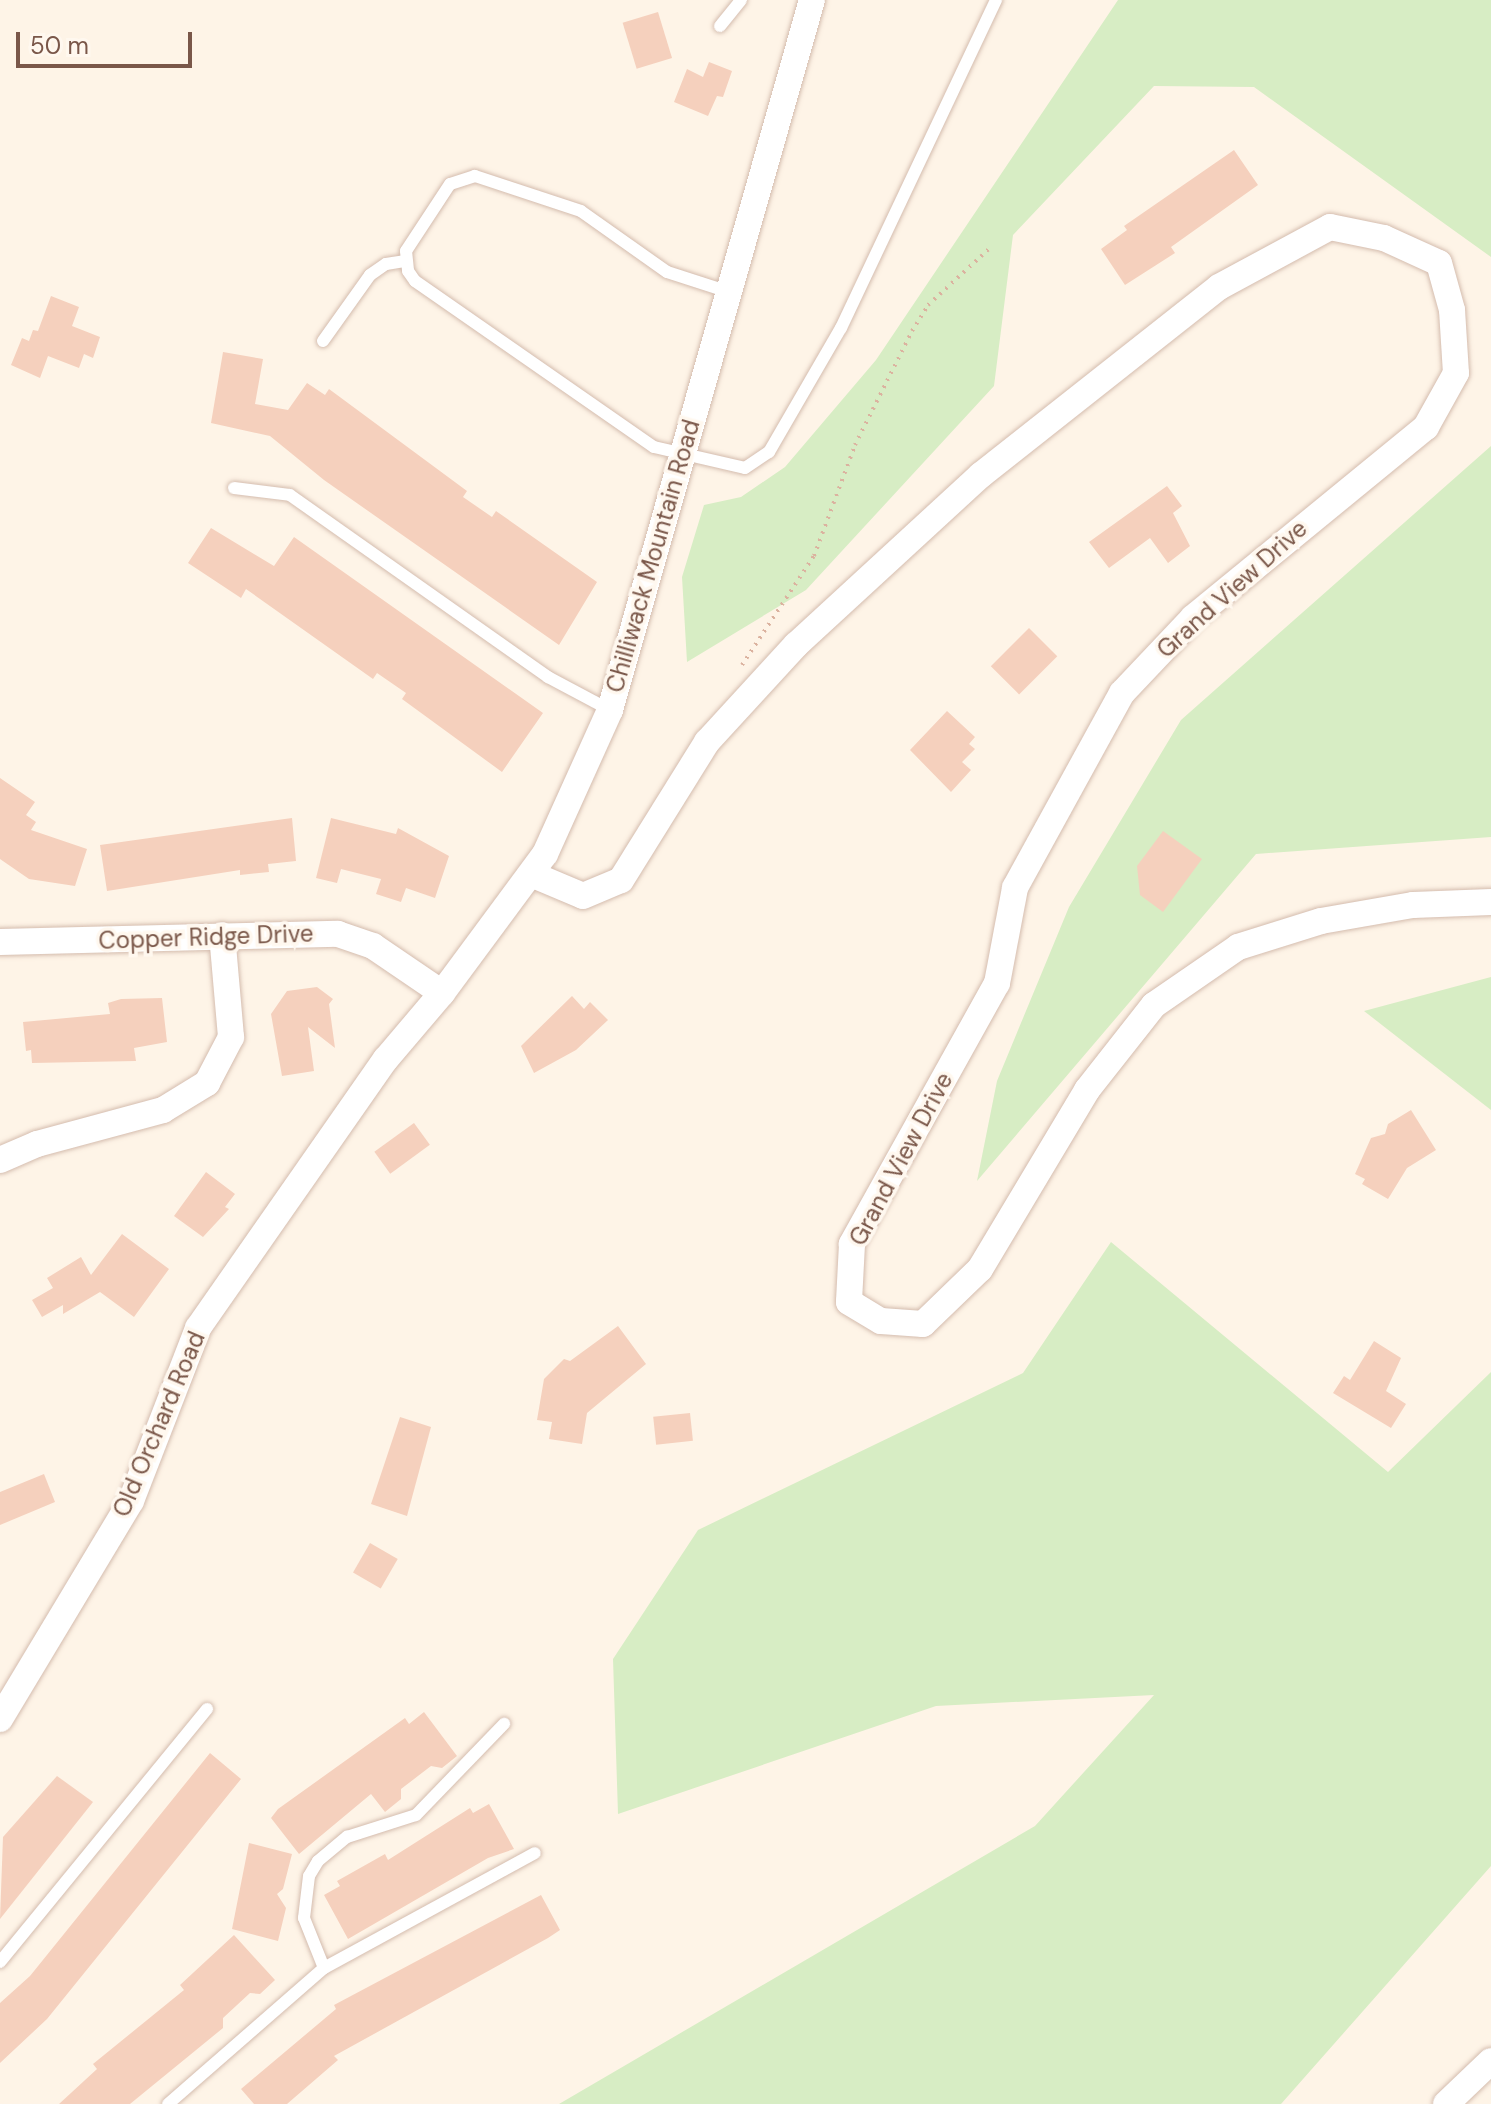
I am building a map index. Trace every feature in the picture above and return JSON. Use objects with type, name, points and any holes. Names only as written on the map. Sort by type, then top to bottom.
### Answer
[{"type":"street","name":"Chilliwack Mountain Road","points":[[386,1059],[442,993],[545,854],[610,710],[812,0]]},
{"type":"street","name":"Grand View Drive","points":[[531,874],[583,896],[621,880],[707,742],[796,645],[957,496],[1219,287],[1330,227],[1384,238],[1439,263],[1452,310],[1456,373],[1426,427],[1193,618],[1122,693],[1015,888],[997,983],[852,1244],[849,1302],[881,1321],[923,1324],[980,1269],[1087,1090],[1154,1005],[1238,947],[1336,918],[1413,905],[1491,902]]},
{"type":"street","name":"Copper Ridge Drive","points":[[0,942],[338,934],[373,946],[442,993]]},
{"type":"street","points":[[0,1160],[37,1144],[163,1110],[207,1083],[231,1037],[222,935]]},
{"type":"street","name":"Old Orchard Road","points":[[0,1719],[131,1501],[198,1328],[386,1059]]},
{"type":"street","points":[[1446,2104],[1491,2061]]},
{"type":"lane","points":[[720,26],[741,0]]},
{"type":"lane","points":[[729,292],[667,272],[568,205],[475,176],[450,184],[410,240],[406,261],[415,281],[654,447],[745,468],[769,452],[841,328],[996,0]]},
{"type":"lane","points":[[323,341],[370,275],[386,264],[406,261]]},
{"type":"lane","points":[[234,488],[290,495],[548,677],[610,710]]},
{"type":"lane","points":[[0,1962],[207,1709]]},
{"type":"lane","points":[[324,1968],[304,1918],[309,1876],[318,1861],[347,1837],[416,1815],[504,1724]]},
{"type":"lane","points":[[168,2104],[324,1968],[535,1853]]},
{"type":"path","points":[[735,674],[814,556],[855,445],[912,331],[928,305],[991,247]]},
{"type":"green space","points":[[1118,0],[1491,0],[1491,257],[1254,87],[1154,86],[1013,235],[994,386],[806,590],[687,662],[682,577],[704,505],[741,497],[785,467],[876,360]]},
{"type":"green space","points":[[1491,446],[1491,837],[1256,854],[977,1181],[997,1081],[1069,907],[1181,720]]},
{"type":"green space","points":[[1491,977],[1491,1110],[1364,1011]]},
{"type":"green space","points":[[1111,1242],[1388,1472],[1491,1372],[1491,1866],[1281,2104],[559,2104],[1035,1826],[1154,1695],[936,1706],[618,1814],[613,1659],[698,1530],[1023,1373]]},
{"type":"building","points":[[658,12],[672,58],[637,69],[623,23]]},
{"type":"building","points":[[709,62],[732,71],[723,97],[717,96],[708,116],[674,102],[687,69],[703,77]]},
{"type":"building","points":[[1234,150],[1258,185],[1171,247],[1175,253],[1125,285],[1101,249],[1127,230],[1124,226]]},
{"type":"building","points":[[51,296],[79,307],[72,326],[100,337],[93,358],[84,354],[79,368],[48,356],[40,378],[11,365],[22,338],[29,341],[33,330],[38,331]]},
{"type":"building","points":[[223,352],[263,359],[255,404],[288,410],[307,383],[325,395],[329,389],[467,491],[463,497],[492,517],[496,511],[597,582],[559,645],[324,480],[270,436],[211,423]]},
{"type":"building","points":[[1167,486],[1182,506],[1173,513],[1190,546],[1168,563],[1150,538],[1109,568],[1089,542]]},
{"type":"building","points":[[211,528],[274,566],[294,537],[543,713],[502,772],[402,699],[406,693],[377,673],[373,679],[246,589],[241,598],[188,563]]},
{"type":"building","points":[[1029,628],[1057,656],[1019,694],[991,666]]},
{"type":"building","points":[[947,711],[975,737],[969,744],[975,749],[962,762],[971,770],[951,792],[910,750]]},
{"type":"building","points":[[0,778],[35,802],[26,815],[36,822],[31,830],[87,849],[75,886],[29,879],[0,859]]},
{"type":"building","points":[[292,818],[296,861],[268,864],[269,872],[240,875],[240,870],[107,891],[100,845]]},
{"type":"building","points":[[331,818],[396,834],[398,828],[449,856],[435,898],[406,888],[401,902],[376,894],[381,879],[341,869],[337,883],[316,878]]},
{"type":"building","points":[[1163,831],[1202,859],[1163,912],[1140,895],[1137,866]]},
{"type":"building","points":[[317,987],[333,999],[329,1004],[335,1048],[308,1027],[314,1071],[282,1076],[271,1014],[287,991]]},
{"type":"building","points":[[572,996],[584,1009],[590,1002],[608,1020],[576,1050],[534,1073],[521,1046]]},
{"type":"building","points":[[162,998],[167,1042],[134,1048],[136,1061],[32,1063],[31,1050],[26,1051],[23,1022],[110,1014],[108,1003],[121,999]]},
{"type":"building","points":[[1411,1110],[1436,1150],[1407,1168],[1388,1199],[1362,1184],[1365,1179],[1355,1174],[1371,1138],[1385,1134],[1388,1124]]},
{"type":"building","points":[[414,1123],[430,1145],[390,1174],[374,1152]]},
{"type":"building","points":[[206,1172],[235,1194],[225,1207],[229,1209],[203,1237],[174,1216]]},
{"type":"building","points":[[122,1234],[169,1269],[134,1317],[100,1292],[63,1314],[63,1305],[42,1317],[32,1300],[53,1288],[47,1278],[81,1257],[91,1275]]},
{"type":"building","points":[[618,1326],[646,1364],[587,1413],[582,1444],[549,1439],[552,1422],[537,1420],[544,1379],[564,1359],[570,1361]]},
{"type":"building","points":[[1374,1341],[1401,1358],[1386,1391],[1406,1404],[1391,1428],[1333,1393],[1344,1376],[1350,1380]]},
{"type":"building","points":[[690,1413],[693,1441],[656,1445],[653,1417]]},
{"type":"building","points":[[400,1417],[431,1427],[407,1516],[371,1504]]},
{"type":"building","points":[[44,1474],[55,1502],[0,1525],[0,1492]]},
{"type":"building","points":[[370,1543],[398,1559],[381,1588],[353,1572]]},
{"type":"building","points":[[424,1712],[457,1756],[442,1768],[431,1766],[401,1789],[401,1799],[385,1812],[371,1794],[299,1854],[271,1818],[278,1809],[405,1718],[409,1724]]},
{"type":"building","points":[[210,1753],[241,1779],[47,2019],[0,2063],[0,2003],[30,1976]]},
{"type":"building","points":[[57,1776],[93,1802],[0,1919],[3,1837]]},
{"type":"building","points":[[489,1804],[514,1849],[488,1858],[348,1939],[324,1895],[340,1886],[337,1881],[385,1854],[388,1860],[470,1808],[473,1813]]},
{"type":"building","points":[[249,1843],[292,1854],[283,1889],[277,1894],[286,1908],[278,1941],[232,1929]]},
{"type":"building","points":[[541,1895],[560,1930],[548,1938],[334,2056],[338,2060],[287,2104],[254,2104],[241,2089],[336,2009],[334,2005]]},
{"type":"building","points":[[234,1935],[275,1980],[260,1994],[250,1993],[223,2018],[223,2028],[130,2104],[59,2104],[97,2069],[93,2064],[184,1990],[180,1985]]}]
